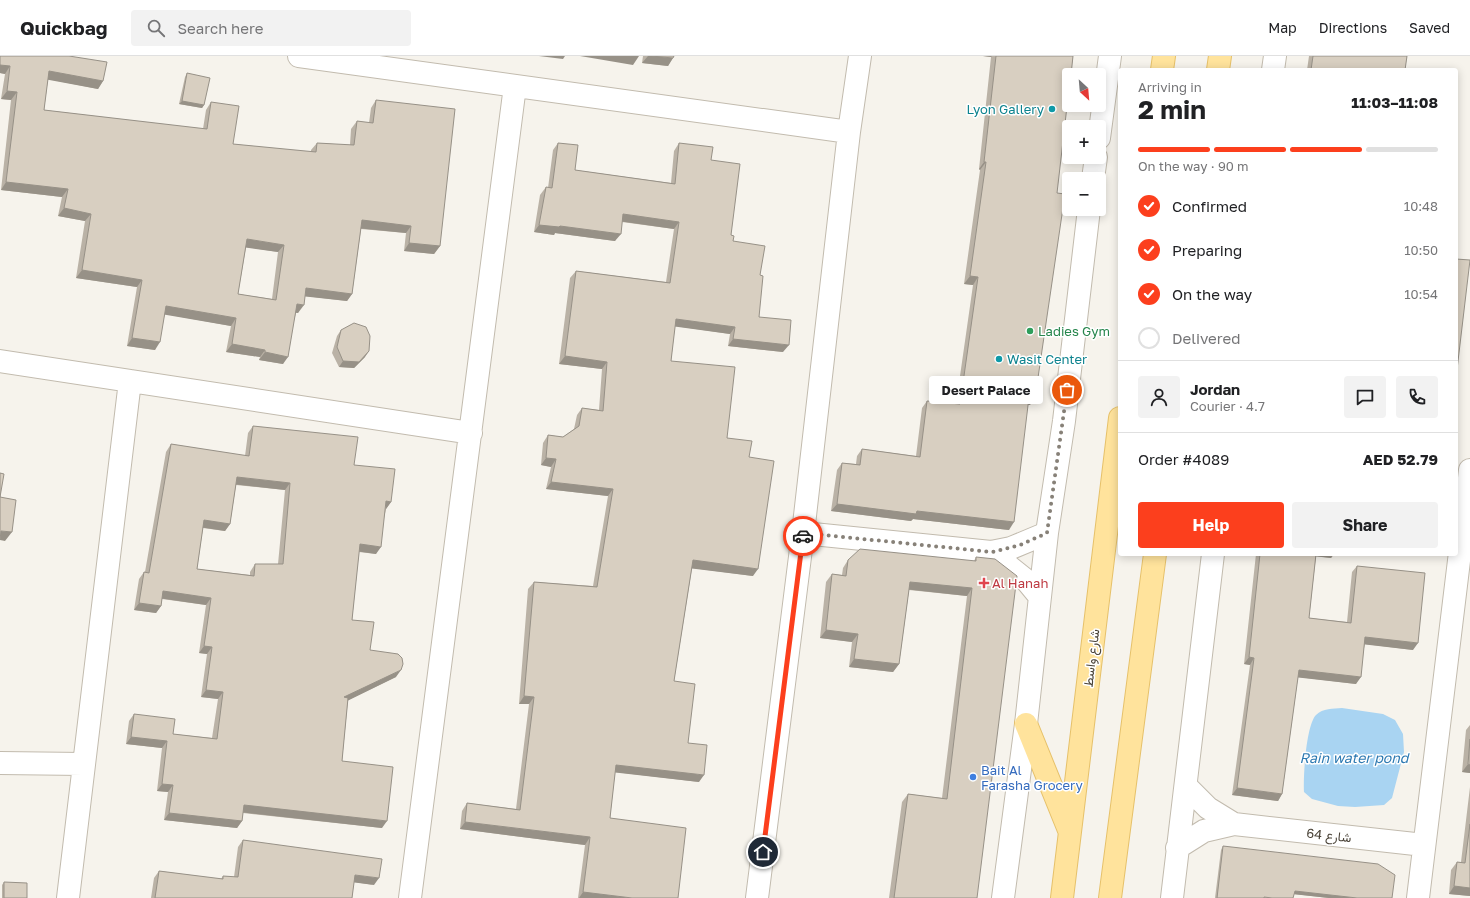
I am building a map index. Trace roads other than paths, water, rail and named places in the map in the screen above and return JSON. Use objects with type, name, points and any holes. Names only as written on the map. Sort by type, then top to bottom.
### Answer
[{"type":"main road","points":[[1162,68],[1164,56]]},
{"type":"main road","points":[[1218,68],[1220,56]]},
{"type":"main road","name":"شارع واسط","points":[[1062,898],[1118,435]]},
{"type":"main road","points":[[1110,898],[1155,556]]},
{"type":"main road","points":[[1026,724],[1070,831]]},
{"type":"street","points":[[299,56],[849,132]]},
{"type":"street","points":[[757,898],[803,533],[849,132],[860,56]]},
{"type":"street","points":[[1101,120],[1110,56]]},
{"type":"street","points":[[1273,68],[1275,56]]},
{"type":"street","points":[[410,898],[515,86]]},
{"type":"street","points":[[1003,898],[1026,724],[1047,533],[1064,420],[1088,216]]},
{"type":"street","points":[[0,361],[471,433]]},
{"type":"street","points":[[68,898],[130,381]]},
{"type":"street","points":[[1418,898],[1424,845],[1462,597],[1470,470]]},
{"type":"street","points":[[803,533],[992,552],[1023,544],[1047,533]]},
{"type":"street","points":[[992,552],[1026,580],[1040,597]]},
{"type":"street","points":[[1172,898],[1213,556]]},
{"type":"street","points":[[0,762],[83,764]]},
{"type":"street","name":"شارع 64","points":[[1186,786],[1208,808],[1234,824]]},
{"type":"street","name":"شارع 64","points":[[1177,848],[1204,832],[1234,824],[1424,845]]},
{"type":"water","name":"Rain water pond","points":[[1342,708],[1383,714],[1395,720],[1403,734],[1404,752],[1392,798],[1384,805],[1355,807],[1338,806],[1312,799],[1304,792],[1306,752],[1313,721],[1316,715],[1322,711]]},
{"type":"place","name":"Lyon Gallery","points":[[1052,109]]},
{"type":"place","name":"Ladies Gym","points":[[1030,331]]},
{"type":"place","name":"Wasit Center","points":[[999,359]]},
{"type":"place","name":"Desert Palace","points":[[1067,390]]},
{"type":"place","name":"Al Hanah","points":[[984,583]]},
{"type":"place","name":"Bait Al Farasha Grocery","points":[[973,777]]}]
